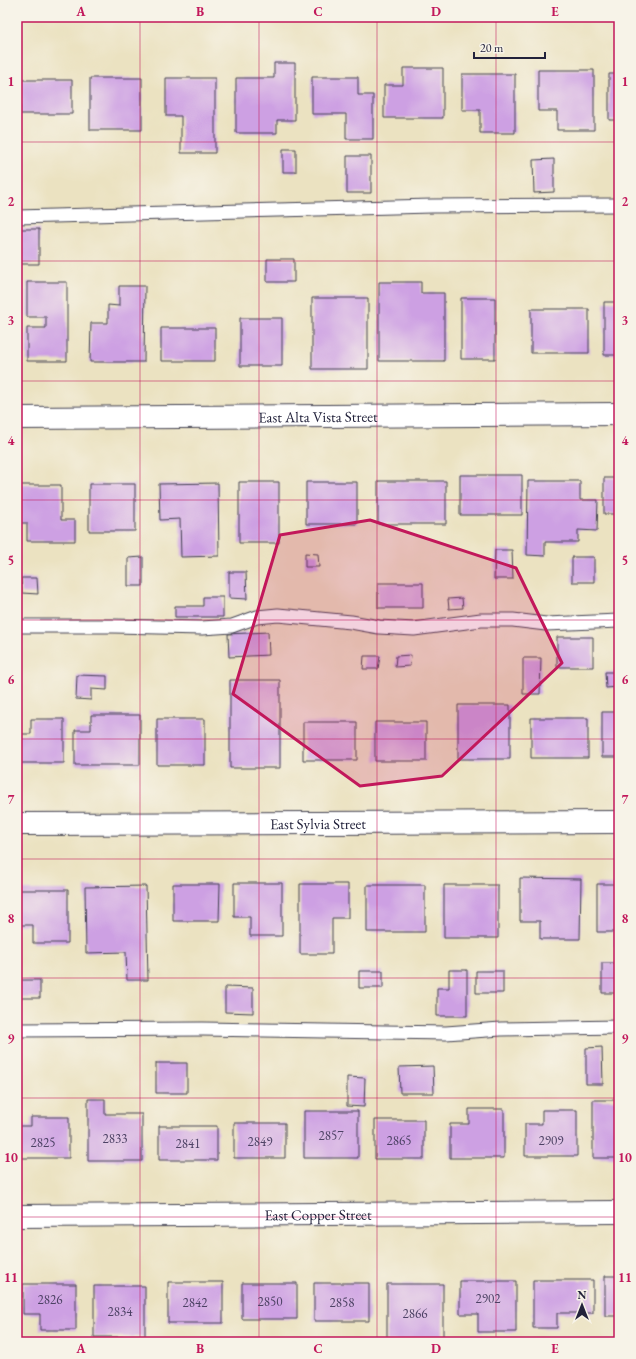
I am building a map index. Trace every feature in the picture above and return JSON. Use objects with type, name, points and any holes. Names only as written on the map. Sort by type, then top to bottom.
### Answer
[{"type":"street","name":"East Alta Vista Street","points":[[17,418],[619,414]]},
{"type":"street","name":"East Sylvia Street","points":[[17,824],[619,822]]},
{"type":"street","name":"East Copper Street","points":[[17,1216],[619,1212]]},
{"type":"lane","points":[[17,217],[432,206],[619,205]]},
{"type":"lane","points":[[17,626],[202,628],[232,626],[257,617],[278,615],[352,622],[379,627],[414,629],[481,620],[513,620],[546,624],[619,621]]},
{"type":"lane","points":[[17,1030],[203,1029],[446,1032],[619,1026]]},
{"type":"highlighted area","points":[[370,520],[516,568],[562,663],[442,776],[360,786],[233,694],[280,535]]},
{"type":"building","points":[[274,63],[295,63],[295,120],[277,120],[277,133],[236,133],[236,78],[274,78]]},
{"type":"building","points":[[403,68],[443,68],[443,118],[384,118],[384,85],[403,85]]},
{"type":"building","points":[[538,70],[594,70],[594,130],[557,130],[557,111],[538,111]]},
{"type":"building","points":[[462,74],[515,74],[515,133],[480,133],[480,110],[462,110]]},
{"type":"building","points":[[609,74],[619,74],[619,120],[609,120]]},
{"type":"building","points":[[312,77],[358,77],[358,95],[373,95],[373,139],[346,139],[346,114],[312,114]]},
{"type":"building","points":[[90,78],[142,78],[142,130],[90,130]]},
{"type":"building","points":[[166,78],[215,78],[215,153],[181,153],[181,116],[166,116]]},
{"type":"building","points":[[20,80],[72,80],[72,114],[20,114]]},
{"type":"building","points":[[283,149],[296,149],[296,172],[283,172]]},
{"type":"building","points":[[347,156],[371,156],[371,193],[347,193]]},
{"type":"building","points":[[554,159],[554,192],[534,193],[533,160]]},
{"type":"building","points":[[17,229],[39,229],[39,264],[17,264]]},
{"type":"building","points":[[267,259],[294,259],[294,282],[267,282]]},
{"type":"building","points":[[27,282],[67,282],[67,361],[27,361],[27,328],[46,328],[46,317],[27,317]]},
{"type":"building","points":[[379,282],[421,282],[421,293],[444,293],[444,361],[379,361]]},
{"type":"building","points":[[119,286],[145,286],[144,362],[90,362],[91,323],[108,323],[108,305],[119,306]]},
{"type":"building","points":[[312,298],[368,298],[368,369],[312,369]]},
{"type":"building","points":[[461,298],[495,298],[495,359],[461,359]]},
{"type":"building","points":[[604,302],[619,302],[619,355],[604,355]]},
{"type":"building","points":[[531,309],[589,309],[589,353],[531,353]]},
{"type":"building","points":[[240,318],[282,318],[282,366],[240,366]]},
{"type":"building","points":[[161,328],[215,328],[215,361],[161,361]]},
{"type":"building","points":[[460,475],[522,475],[522,515],[460,515]]},
{"type":"building","points":[[604,478],[619,478],[619,514],[604,514]]},
{"type":"building","points":[[378,481],[446,481],[446,524],[378,524]]},
{"type":"building","points":[[528,481],[580,481],[580,500],[598,500],[597,531],[578,530],[578,542],[545,542],[545,556],[527,555]]},
{"type":"building","points":[[239,482],[279,482],[279,543],[239,543]]},
{"type":"building","points":[[306,482],[357,482],[357,524],[306,524]]},
{"type":"building","points":[[218,483],[219,556],[181,557],[180,519],[160,520],[159,484]]},
{"type":"building","points":[[89,484],[135,484],[135,531],[89,531]]},
{"type":"building","points":[[17,485],[61,485],[61,520],[75,520],[75,541],[27,541],[27,523],[17,523]]},
{"type":"building","points":[[495,550],[512,550],[513,579],[494,579]]},
{"type":"building","points":[[305,553],[318,554],[319,567],[305,567]]},
{"type":"building","points":[[143,557],[143,586],[128,586],[128,558]]},
{"type":"building","points":[[572,557],[594,557],[594,582],[572,582]]},
{"type":"building","points":[[229,572],[246,572],[247,599],[229,598]]},
{"type":"building","points":[[21,578],[37,578],[38,594],[22,593]]},
{"type":"building","points":[[378,583],[423,583],[423,608],[378,608]]},
{"type":"building","points":[[203,597],[223,597],[223,617],[175,617],[175,606],[203,606]]},
{"type":"building","points":[[462,598],[463,608],[449,609],[448,599]]},
{"type":"building","points":[[268,632],[269,655],[229,657],[228,634]]},
{"type":"building","points":[[557,637],[593,637],[593,667],[557,667]]},
{"type":"building","points":[[411,655],[410,666],[395,667],[396,656]]},
{"type":"building","points":[[364,656],[380,656],[378,669],[363,669]]},
{"type":"building","points":[[523,658],[541,658],[540,694],[523,694]]},
{"type":"building","points":[[605,672],[619,672],[619,687],[606,688]]},
{"type":"building","points":[[77,675],[107,676],[107,690],[91,689],[91,700],[76,699]]},
{"type":"building","points":[[230,680],[280,680],[280,768],[230,768]]},
{"type":"building","points":[[458,705],[510,705],[510,759],[458,759]]},
{"type":"building","points":[[602,712],[619,712],[619,757],[602,757]]},
{"type":"building","points":[[91,715],[140,715],[140,765],[75,765],[75,730],[91,730]]},
{"type":"building","points":[[531,718],[588,718],[588,758],[531,758]]},
{"type":"building","points":[[31,719],[64,719],[64,763],[17,763],[17,734],[31,734]]},
{"type":"building","points":[[157,719],[205,719],[205,765],[157,765]]},
{"type":"building","points":[[303,722],[357,722],[357,760],[303,760]]},
{"type":"building","points":[[375,722],[426,722],[426,761],[375,761]]},
{"type":"building","points":[[520,878],[581,879],[580,939],[540,939],[540,921],[520,921]]},
{"type":"building","points":[[234,883],[282,883],[282,936],[250,936],[250,917],[234,917]]},
{"type":"building","points":[[173,884],[220,884],[219,921],[173,921]]},
{"type":"building","points":[[300,884],[348,884],[348,918],[332,918],[332,954],[300,954]]},
{"type":"building","points":[[597,884],[619,884],[619,947],[614,947],[614,932],[597,932]]},
{"type":"building","points":[[367,885],[425,885],[425,932],[367,932]]},
{"type":"building","points":[[444,885],[498,885],[498,938],[444,938]]},
{"type":"building","points":[[146,886],[148,980],[127,980],[126,952],[86,953],[85,887]]},
{"type":"building","points":[[17,890],[68,890],[68,943],[33,943],[33,925],[17,925]]},
{"type":"building","points":[[602,963],[619,963],[619,993],[602,993]]},
{"type":"building","points":[[449,970],[467,970],[467,1016],[437,1016],[437,988],[449,988]]},
{"type":"building","points":[[359,971],[383,971],[383,988],[359,988]]},
{"type":"building","points":[[476,971],[503,971],[503,993],[476,993]]},
{"type":"building","points":[[17,980],[40,980],[40,998],[17,998]]},
{"type":"building","points":[[225,987],[253,988],[253,1013],[225,1012]]},
{"type":"building","points":[[602,1047],[603,1084],[586,1084],[586,1048]]},
{"type":"building","points":[[156,1063],[187,1063],[187,1093],[156,1093]]},
{"type":"building","points":[[433,1066],[434,1093],[400,1093],[399,1067]]},
{"type":"building","points":[[347,1077],[365,1078],[364,1107],[347,1106]]},
{"type":"building","points":[[88,1099],[105,1099],[105,1114],[142,1114],[142,1161],[88,1161]]},
{"type":"building","points":[[593,1100],[619,1100],[619,1158],[593,1158]]},
{"type":"building","points":[[469,1109],[504,1109],[504,1158],[450,1158],[450,1124],[469,1124]]},
{"type":"building","points":[[542,1110],[577,1110],[577,1156],[525,1156],[525,1124],[542,1124]]},
{"type":"building","points":[[304,1111],[358,1111],[358,1158],[304,1158]]},
{"type":"building","points":[[31,1117],[69,1117],[69,1158],[17,1158],[17,1126],[31,1126]]},
{"type":"building","points":[[375,1120],[424,1120],[424,1159],[375,1159]]},
{"type":"building","points":[[234,1123],[285,1123],[285,1158],[234,1158]]},
{"type":"building","points":[[159,1126],[217,1126],[217,1160],[159,1160]]},
{"type":"building","points":[[605,1276],[619,1276],[619,1316],[605,1316]]},
{"type":"building","points":[[533,1280],[593,1280],[593,1313],[557,1313],[557,1328],[533,1328]]},
{"type":"building","points":[[460,1281],[516,1281],[516,1332],[478,1332],[478,1314],[460,1314]]},
{"type":"building","points":[[168,1282],[223,1282],[223,1323],[168,1323]]},
{"type":"building","points":[[242,1283],[297,1283],[297,1319],[242,1319]]},
{"type":"building","points":[[314,1283],[369,1283],[369,1321],[314,1321]]},
{"type":"building","points":[[23,1284],[76,1284],[76,1330],[40,1330],[40,1314],[23,1314]]},
{"type":"building","points":[[387,1284],[443,1284],[443,1341],[387,1341]]},
{"type":"building","points":[[94,1286],[145,1286],[145,1337],[94,1337]]}]
